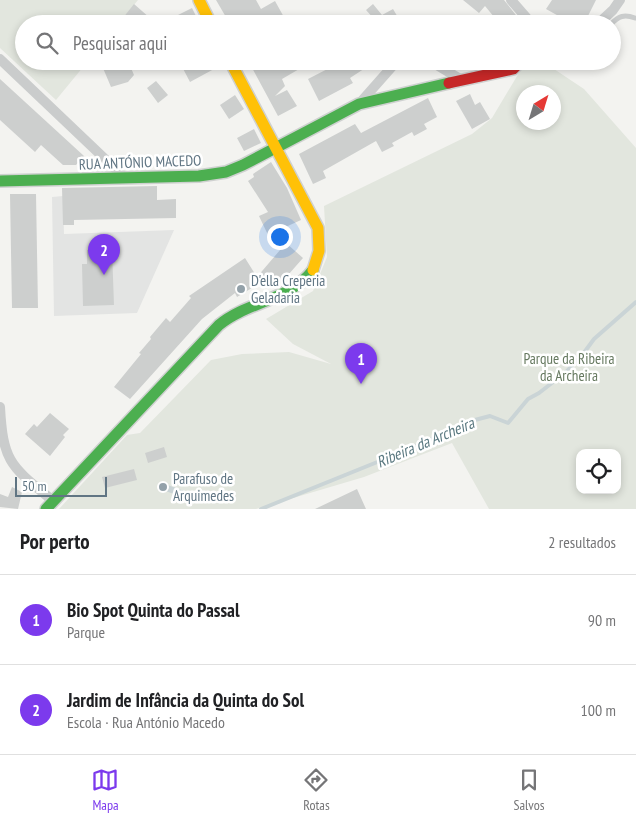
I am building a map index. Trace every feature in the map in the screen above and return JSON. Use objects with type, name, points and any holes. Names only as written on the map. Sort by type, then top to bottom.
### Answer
[{"type":"street","points":[[199,0],[206,15]]},
{"type":"street","points":[[511,0],[524,15]]},
{"type":"street","points":[[606,15],[620,0]]},
{"type":"street","points":[[0,60],[125,178]]},
{"type":"street","points":[[0,407],[4,461],[27,480],[50,505],[206,337],[227,318],[283,296],[306,279],[314,268],[320,242],[318,228],[235,70]]},
{"type":"street","points":[[359,104],[389,70]]},
{"type":"street","points":[[445,70],[462,80]]},
{"type":"street","name":"RUA ANTÓNIO MACEDO","points":[[0,181],[199,176],[226,172],[359,104],[508,70]]},
{"type":"lane","points":[[621,16],[625,15],[635,18]]},
{"type":"shaded area","points":[[63,196],[64,234],[174,230],[137,313],[54,316],[52,197]]},
{"type":"shaded area","points":[[162,483],[198,496],[196,502],[160,489]]},
{"type":"green space","points":[[0,0],[138,0],[126,15],[15,15],[15,62],[0,48]]},
{"type":"green space","points":[[24,70],[81,70],[56,100]]},
{"type":"green space","name":"Parque da Ribeira da Archeira","points":[[521,70],[556,70],[584,89],[636,148],[636,509],[489,509],[452,443],[364,477],[256,509],[59,509],[127,435],[140,433],[211,360],[242,354],[289,352],[331,364],[293,344],[266,319],[313,291],[327,257],[324,206],[472,134],[492,118]]},
{"type":"building","points":[[216,0],[256,0],[261,9],[275,1],[283,15],[225,15]]},
{"type":"building","points":[[463,0],[504,0],[516,15],[492,15],[485,6],[479,13]]},
{"type":"building","points":[[552,0],[596,0],[588,15],[557,15],[546,9]]},
{"type":"building","points":[[134,4],[147,15],[125,15]]},
{"type":"building","points":[[373,4],[382,15],[370,15],[366,10]]},
{"type":"building","points":[[192,8],[196,15],[178,15]]},
{"type":"building","points":[[393,9],[397,15],[382,15]]},
{"type":"building","points":[[104,70],[132,70],[134,75],[128,82],[111,87]]},
{"type":"building","points":[[184,70],[212,70],[190,82]]},
{"type":"building","points":[[253,70],[298,70],[282,79],[285,86],[275,96],[287,90],[297,106],[278,116]]},
{"type":"building","points":[[326,70],[362,70],[350,78],[353,83],[319,101],[308,79]]},
{"type":"building","points":[[0,79],[84,156],[76,165],[63,165],[41,145],[35,152],[0,120]]},
{"type":"building","points":[[156,81],[168,95],[158,103],[147,88]]},
{"type":"building","points":[[470,94],[475,105],[480,102],[490,119],[472,129],[456,101]]},
{"type":"building","points":[[235,95],[244,109],[229,119],[220,105]]},
{"type":"building","points":[[428,98],[437,117],[424,124],[427,129],[414,136],[412,132],[392,143],[394,146],[382,152],[376,141],[323,171],[326,178],[313,184],[299,154],[355,124],[361,133]]},
{"type":"building","points":[[254,129],[261,143],[244,151],[237,138]]},
{"type":"building","points":[[271,162],[287,188],[301,220],[268,235],[259,216],[268,212],[248,181],[254,177],[253,174]]},
{"type":"building","points":[[157,186],[157,200],[176,199],[176,218],[74,220],[74,225],[63,225],[62,188]]},
{"type":"building","points":[[10,194],[36,194],[38,308],[12,308]]},
{"type":"building","points":[[286,243],[303,258],[281,283],[272,276],[237,297],[235,293],[202,319],[130,399],[114,387],[141,354],[139,353],[151,339],[150,337],[166,318],[170,322],[191,298],[189,296],[245,258],[257,277]]},
{"type":"building","points":[[112,249],[114,305],[83,306],[82,264],[87,264],[87,250]]},
{"type":"building","points":[[50,413],[69,429],[50,456],[25,434],[34,424],[37,427]]},
{"type":"building","points":[[164,447],[167,457],[148,463],[145,453]]},
{"type":"building","points":[[134,469],[137,480],[105,488],[102,477]]},
{"type":"building","points":[[12,487],[22,492],[18,509],[0,507],[0,494],[8,497]]},
{"type":"building","points":[[357,489],[366,509],[315,509]]},
{"type":"waterway","name":"Ribeira da Archeira","points":[[261,509],[407,450],[471,421],[490,416],[508,423],[528,399],[566,372],[594,339],[636,302]]},
{"type":"traffic: fast","points":[[0,181],[199,176],[226,172],[243,165],[359,104],[449,83]]},
{"type":"traffic: fast","points":[[46,509],[219,325],[230,317],[292,288],[313,270]]},
{"type":"traffic: slow","points":[[199,0],[206,15]]},
{"type":"traffic: slow","points":[[235,70],[318,228],[319,251],[313,270]]},
{"type":"traffic: jam","points":[[449,83],[508,70]]},
{"type":"place","name":"Jardim de Infância da Quinta do Sol","points":[[104,275]]},
{"type":"place","name":"D'ella Creperia Geladaria","points":[[241,289]]},
{"type":"place","name":"Bio Spot Quinta do Passal","points":[[361,384]]},
{"type":"place","name":"Parafuso de Arquimedes","points":[[163,487]]}]
